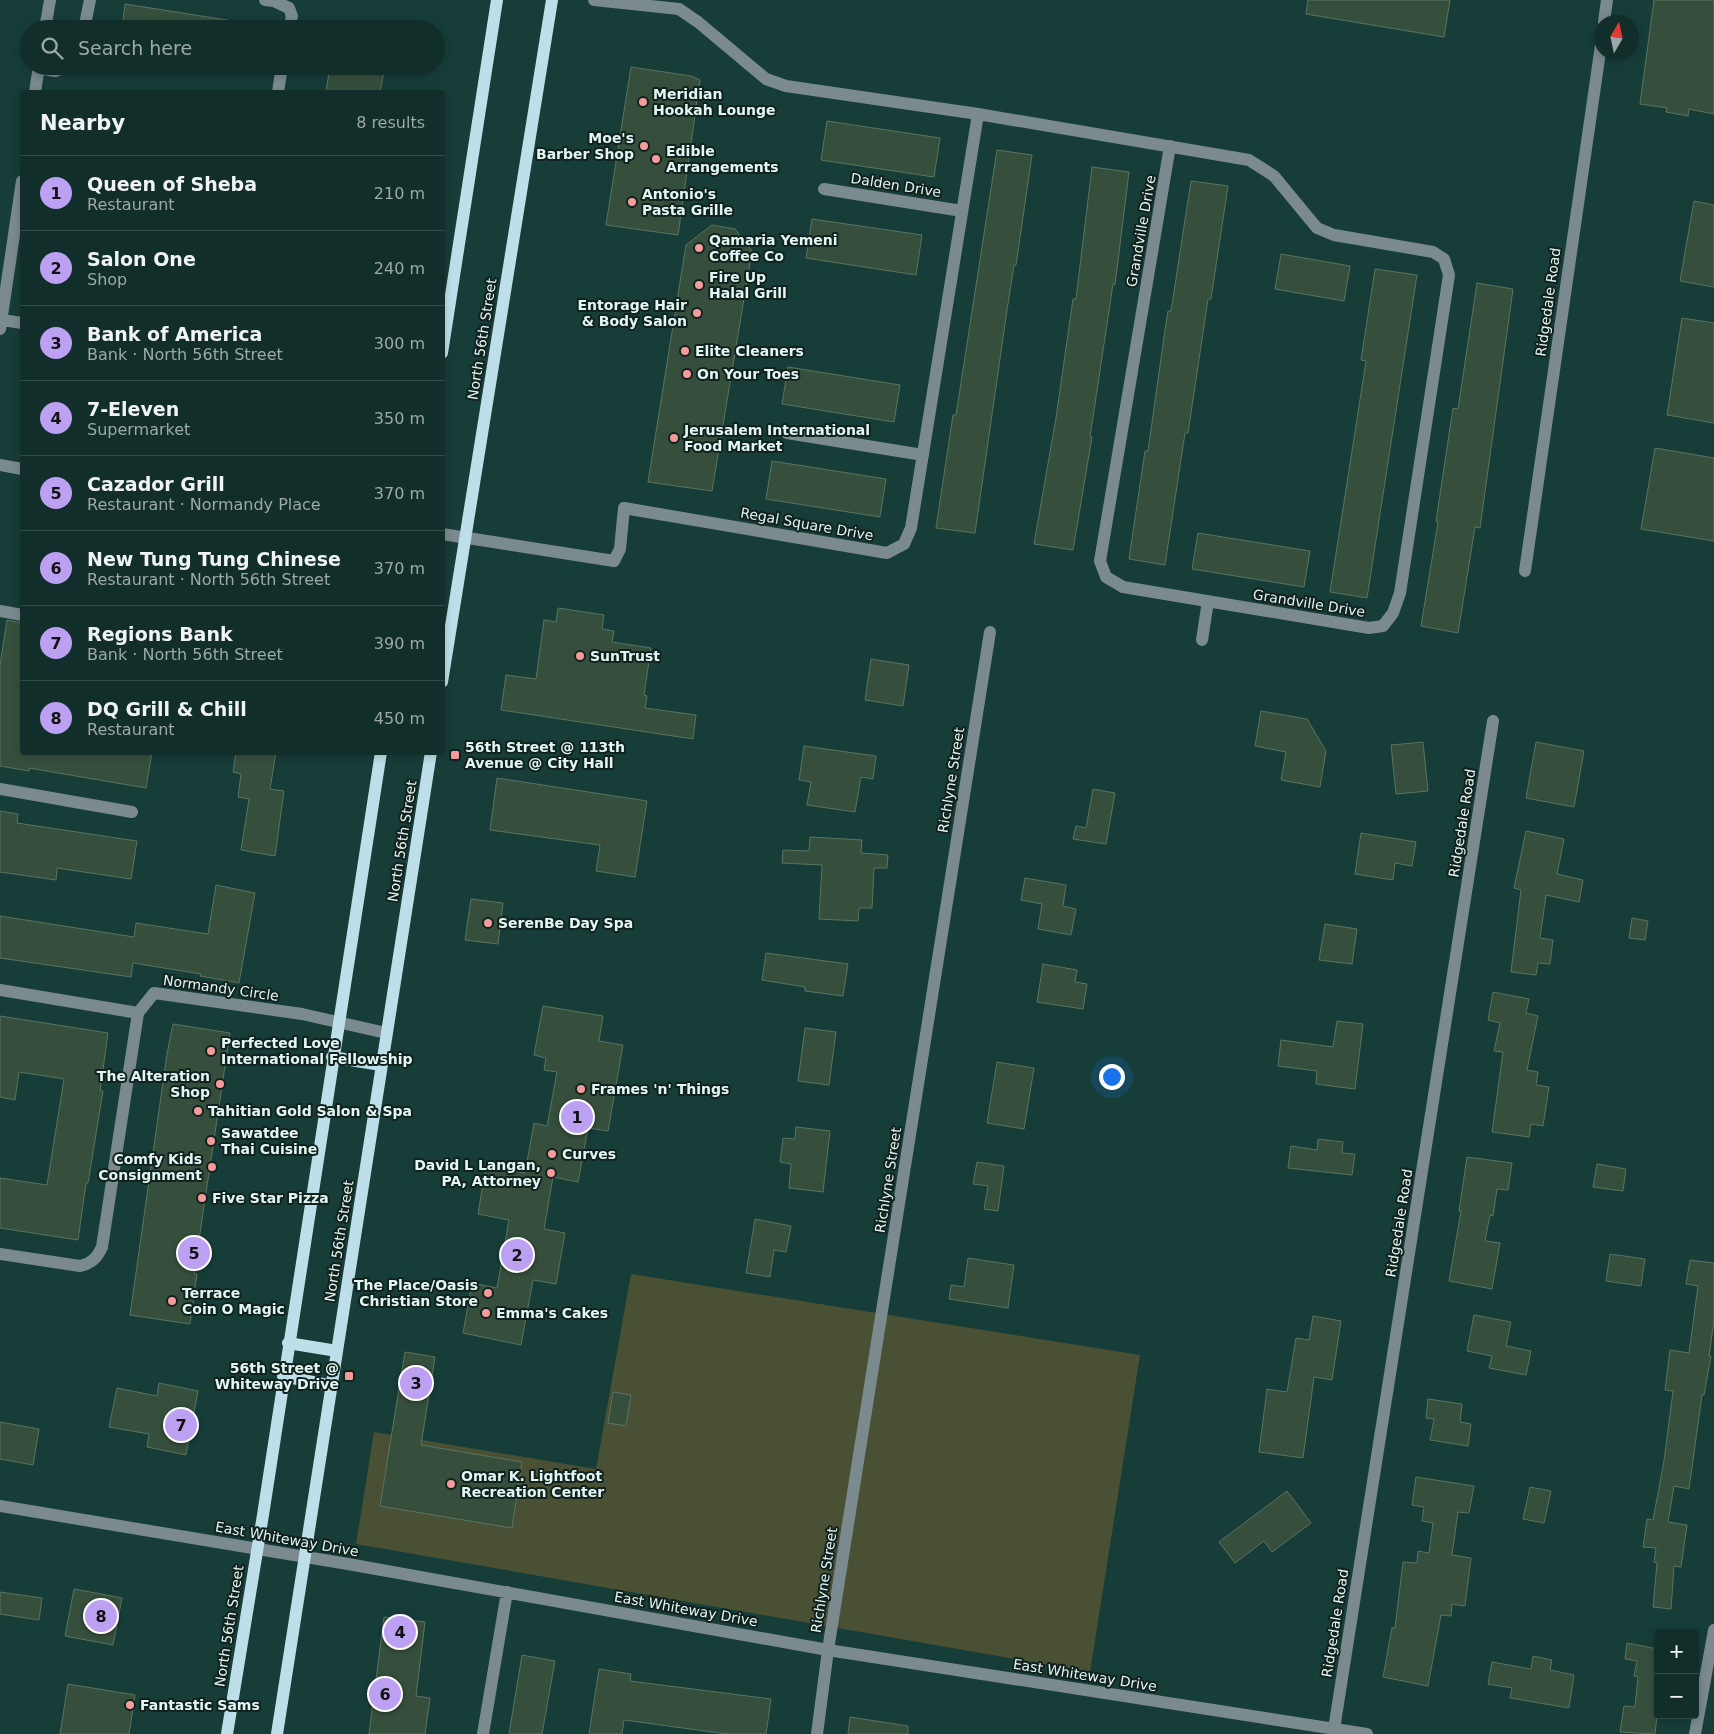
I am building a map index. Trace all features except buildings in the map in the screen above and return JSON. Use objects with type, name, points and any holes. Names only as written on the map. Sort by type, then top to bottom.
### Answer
[{"type":"main road","points":[[445,334],[497,0]]},
{"type":"main road","name":"North 56th Street","points":[[445,664],[552,0]]},
{"type":"main road","name":"North 56th Street","points":[[227,1734],[381,755]]},
{"type":"main road","name":"North 56th Street","points":[[277,1734],[431,755]]},
{"type":"main road","points":[[332,1058],[381,1065]]},
{"type":"main road","points":[[288,1343],[337,1351]]},
{"type":"main road","points":[[283,1376],[332,1386]]},
{"type":"street","points":[[47,20],[50,0]]},
{"type":"street","points":[[86,20],[90,0]]},
{"type":"street","points":[[265,0],[274,1],[289,8],[292,16],[291,20]]},
{"type":"street","name":"Grandville Drive","points":[[594,0],[679,9],[698,22],[766,79],[786,86],[978,114],[1170,146],[1249,160],[1274,176],[1317,228],[1334,235],[1433,252],[1444,259],[1449,275],[1400,593],[1393,613],[1383,626],[1370,628],[1124,587],[1106,577],[1100,561],[1170,146]]},
{"type":"street","points":[[1605,15],[1607,0]]},
{"type":"street","name":"Ridgedale Road","points":[[1525,572],[1599,60]]},
{"type":"street","points":[[35,90],[38,75]]},
{"type":"street","points":[[278,90],[281,75]]},
{"type":"street","name":"Regal Square Drive","points":[[466,538],[614,561],[620,549],[624,508],[887,553],[904,544],[911,528],[978,114]]},
{"type":"street","name":"Dalden Drive","points":[[824,190],[962,211]]},
{"type":"street","points":[[20,194],[1,324],[20,323]]},
{"type":"street","points":[[787,434],[923,455]]},
{"type":"street","points":[[0,465],[20,469]]},
{"type":"street","points":[[445,534],[466,538]]},
{"type":"street","points":[[1202,640],[1208,601]]},
{"type":"street","points":[[0,611],[20,614]]},
{"type":"street","name":"Richlyne Street","points":[[817,1734],[828,1650],[990,632]]},
{"type":"street","name":"Ridgedale Road","points":[[1334,1729],[1493,721]]},
{"type":"street","points":[[0,789],[132,812]]},
{"type":"street","points":[[0,990],[138,1013],[102,1247],[98,1257],[90,1264],[80,1266],[0,1254]]},
{"type":"street","name":"Normandy Circle","points":[[138,1013],[154,993],[302,1014],[386,1033]]},
{"type":"street","name":"East Whiteway Drive","points":[[0,1506],[507,1592],[828,1650],[1367,1734]]},
{"type":"street","points":[[483,1734],[507,1592]]},
{"type":"street","points":[[1695,1734],[1714,1630]]},
{"type":"green space","points":[[631,1274],[1140,1355],[1090,1672],[356,1544],[374,1432],[596,1469]]},
{"type":"place","name":"Meridian Hookah Lounge","points":[[643,102]]},
{"type":"place","name":"Moe's Barber Shop","points":[[644,146]]},
{"type":"place","name":"Edible Arrangements","points":[[656,159]]},
{"type":"place","name":"Antonio's Pasta Grille","points":[[632,202]]},
{"type":"place","name":"Qamaria Yemeni Coffee Co","points":[[699,248]]},
{"type":"place","name":"Fire Up Halal Grill","points":[[699,285]]},
{"type":"place","name":"Entorage Hair & Body Salon","points":[[697,313]]},
{"type":"place","name":"Elite Cleaners","points":[[685,351]]},
{"type":"place","name":"On Your Toes","points":[[687,374]]},
{"type":"place","name":"Jerusalem International Food Market","points":[[674,438]]},
{"type":"place","name":"SunTrust","points":[[580,656]]},
{"type":"place","name":"56th Street @ 113th Avenue @ City Hall","points":[[455,755]]},
{"type":"place","name":"SerenBe Day Spa","points":[[488,923]]},
{"type":"place","name":"Perfected Love International Fellowship","points":[[211,1051]]},
{"type":"place","name":"The Alteration Shop","points":[[220,1084]]},
{"type":"place","name":"Frames 'n' Things","points":[[581,1089]]},
{"type":"place","name":"Tahitian Gold Salon & Spa","points":[[198,1111]]},
{"type":"place","name":"Queen of Sheba","points":[[577,1117]]},
{"type":"place","name":"Sawatdee Thai Cuisine","points":[[211,1141]]},
{"type":"place","name":"Curves","points":[[552,1154]]},
{"type":"place","name":"Comfy Kids Consignment","points":[[212,1167]]},
{"type":"place","name":"David L Langan, PA, Attorney","points":[[551,1173]]},
{"type":"place","name":"Five Star Pizza","points":[[202,1198]]},
{"type":"place","name":"Cazador Grill","points":[[194,1253]]},
{"type":"place","name":"Salon One","points":[[517,1255]]},
{"type":"place","name":"The Place/Oasis Christian Store","points":[[488,1293]]},
{"type":"place","name":"Terrace Coin O Magic","points":[[172,1301]]},
{"type":"place","name":"Emma's Cakes","points":[[486,1313]]},
{"type":"place","name":"56th Street @ Whiteway Drive","points":[[349,1376]]},
{"type":"place","name":"Bank of America","points":[[416,1383]]},
{"type":"place","name":"Regions Bank","points":[[181,1425]]},
{"type":"place","name":"Omar K. Lightfoot Recreation Center","points":[[451,1484]]},
{"type":"place","name":"DQ Grill & Chill","points":[[101,1616]]},
{"type":"place","name":"7-Eleven","points":[[400,1632]]},
{"type":"place","name":"New Tung Tung Chinese","points":[[385,1694]]},
{"type":"place","name":"Fantastic Sams","points":[[130,1705]]}]
